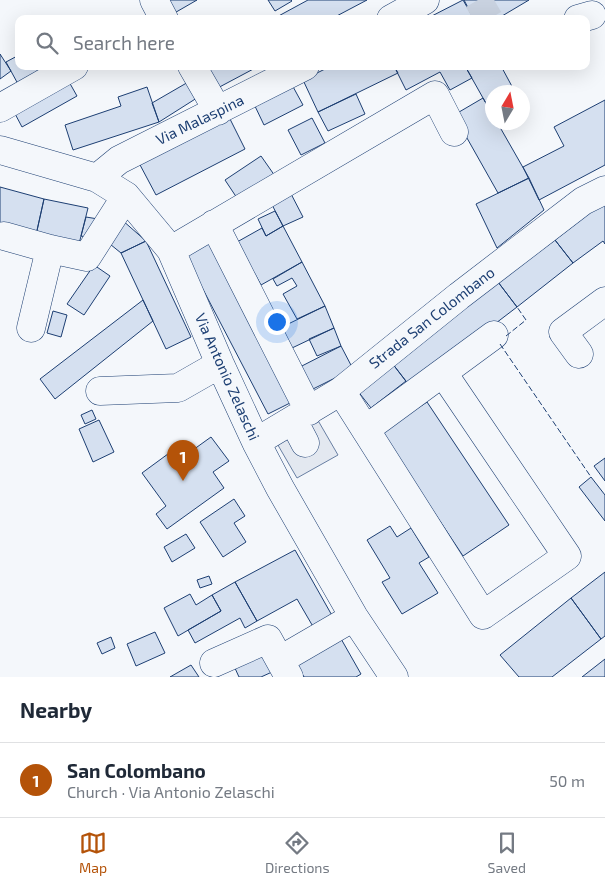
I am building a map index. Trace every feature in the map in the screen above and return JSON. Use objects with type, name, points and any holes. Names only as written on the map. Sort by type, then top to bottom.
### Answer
[{"type":"street","points":[[154,0],[162,15]]},
{"type":"street","points":[[398,15],[425,0]]},
{"type":"street","points":[[0,108],[67,70]]},
{"type":"street","points":[[194,70],[218,111]]},
{"type":"street","name":"Via Malaspina","points":[[98,178],[119,160],[297,70]]},
{"type":"street","points":[[171,250],[435,95],[454,132]]},
{"type":"street","name":"Via Antonio Zelaschi","points":[[0,150],[98,178],[126,196],[171,250],[220,364],[256,442],[280,488],[354,618],[394,677]]},
{"type":"street","name":"Strada San Colombano","points":[[256,442],[302,424],[459,296],[576,206],[605,190]]},
{"type":"street","points":[[4,236],[50,249],[87,256],[126,196]]},
{"type":"street","points":[[214,224],[302,424]]},
{"type":"street","points":[[31,328],[50,249]]},
{"type":"street","points":[[578,354],[562,332],[605,301]]},
{"type":"street","points":[[366,429],[494,335]]},
{"type":"street","points":[[100,391],[178,388],[220,364]]},
{"type":"street","points":[[341,391],[483,615],[567,556],[443,373]]},
{"type":"street","points":[[214,663],[268,638],[285,669],[354,618]]},
{"type":"shaded area","points":[[316,417],[338,455],[297,478],[275,440]]},
{"type":"building","points":[[163,0],[197,0],[171,15]]},
{"type":"building","points":[[268,0],[291,0],[292,1],[275,11]]},
{"type":"building","points":[[308,0],[367,0],[339,15],[280,15]]},
{"type":"building","points":[[463,0],[472,15],[434,15]]},
{"type":"building","points":[[464,0],[529,0],[504,15],[472,15]]},
{"type":"building","points":[[0,54],[11,71],[0,79]]},
{"type":"building","points":[[15,57],[15,70],[37,70],[38,72],[18,84],[6,62]]},
{"type":"building","points":[[201,70],[251,70],[212,91]]},
{"type":"building","points":[[323,70],[396,70],[398,73],[318,112],[303,80]]},
{"type":"building","points":[[396,70],[467,70],[472,78],[450,90],[440,72],[406,90]]},
{"type":"building","points":[[467,70],[503,70],[511,85],[485,85],[485,102]]},
{"type":"building","points":[[68,80],[77,96],[22,127],[13,110]]},
{"type":"building","points":[[190,81],[200,96],[159,122],[152,103]]},
{"type":"building","points":[[291,83],[303,105],[264,125],[253,102]]},
{"type":"building","points":[[147,87],[159,122],[73,150],[65,125],[121,106],[118,97]]},
{"type":"building","points":[[356,94],[365,114],[328,131],[318,112]]},
{"type":"building","points":[[483,98],[485,102],[485,130],[502,130],[529,178],[498,193],[454,115]]},
{"type":"building","points":[[605,100],[605,165],[539,200],[523,167],[564,146],[554,127]]},
{"type":"building","points":[[229,117],[245,149],[156,195],[139,163]]},
{"type":"building","points":[[312,118],[325,143],[301,155],[288,130]]},
{"type":"building","points":[[261,156],[275,176],[239,201],[225,180]]},
{"type":"building","points":[[529,178],[544,210],[497,248],[476,204]]},
{"type":"building","points":[[0,187],[44,199],[36,235],[0,225]]},
{"type":"building","points":[[289,190],[303,217],[283,226],[269,199]]},
{"type":"building","points":[[44,199],[88,208],[79,244],[36,235]]},
{"type":"building","points":[[605,201],[605,244],[603,241],[573,263],[555,240]]},
{"type":"building","points":[[275,211],[283,226],[266,236],[258,219]]},
{"type":"building","points":[[86,217],[98,219],[94,239],[81,236]]},
{"type":"building","points":[[122,220],[146,241],[121,253],[105,240]]},
{"type":"building","points":[[283,226],[302,262],[261,285],[237,242],[262,228],[266,236]]},
{"type":"building","points":[[211,236],[296,400],[268,414],[183,251]]},
{"type":"building","points":[[555,240],[573,263],[517,307],[498,282]]},
{"type":"building","points":[[146,241],[191,337],[166,349],[121,253]]},
{"type":"building","points":[[302,262],[325,306],[297,319],[283,294],[297,286],[292,278],[277,286],[273,279]]},
{"type":"building","points":[[94,265],[110,276],[84,315],[67,304]]},
{"type":"building","points":[[498,282],[517,307],[411,388],[392,363]]},
{"type":"building","points":[[143,300],[153,321],[55,399],[40,379]]},
{"type":"building","points":[[325,306],[334,328],[292,348],[282,327]]},
{"type":"building","points":[[53,311],[67,315],[61,337],[47,333]]},
{"type":"building","points":[[334,328],[341,346],[317,356],[309,339]]},
{"type":"building","points":[[341,346],[353,369],[307,392],[296,369]]},
{"type":"building","points":[[392,363],[406,381],[371,408],[357,390]]},
{"type":"building","points":[[427,402],[509,525],[463,556],[381,432]]},
{"type":"building","points":[[92,410],[96,419],[85,424],[81,415]]},
{"type":"building","points":[[99,420],[114,452],[93,462],[79,429]]},
{"type":"building","points":[[211,437],[229,461],[213,472],[224,488],[167,529],[156,514],[166,506],[142,473],[172,451],[179,460]]},
{"type":"building","points":[[605,458],[605,481],[594,466]]},
{"type":"building","points":[[591,477],[605,495],[605,521],[579,487]]},
{"type":"building","points":[[234,499],[245,516],[234,523],[246,542],[223,557],[200,522]]},
{"type":"building","points":[[390,526],[397,537],[411,528],[429,557],[419,563],[438,593],[402,614],[382,582],[390,578],[367,540]]},
{"type":"building","points":[[186,534],[195,548],[172,562],[164,547]]},
{"type":"building","points":[[295,550],[334,619],[315,630],[297,599],[257,621],[235,582]]},
{"type":"building","points":[[605,572],[605,636],[601,639],[571,598]]},
{"type":"building","points":[[209,576],[212,584],[200,588],[197,580]]},
{"type":"building","points":[[235,582],[257,621],[245,628],[240,618],[195,643],[188,630],[221,611],[212,595]]},
{"type":"building","points":[[190,594],[196,605],[212,595],[221,611],[178,636],[164,608]]},
{"type":"building","points":[[571,598],[601,639],[552,677],[519,677],[500,655]]},
{"type":"building","points":[[155,632],[165,653],[136,666],[127,644]]},
{"type":"building","points":[[111,637],[115,648],[102,654],[97,643]]},
{"type":"building","points":[[340,637],[361,674],[356,677],[304,677],[296,663]]},
{"type":"building","points":[[263,652],[272,672],[261,677],[239,677],[234,666]]},
{"type":"building","points":[[605,659],[605,677],[582,677]]},
{"type":"building","points":[[191,665],[199,677],[170,677]]},
{"type":"tunnel","points":[[478,0],[487,15]]},
{"type":"fence","points":[[506,336],[526,320],[517,307]]},
{"type":"fence","points":[[500,344],[591,477]]},
{"type":"place","name":"San Colombano","points":[[183,481]]}]
